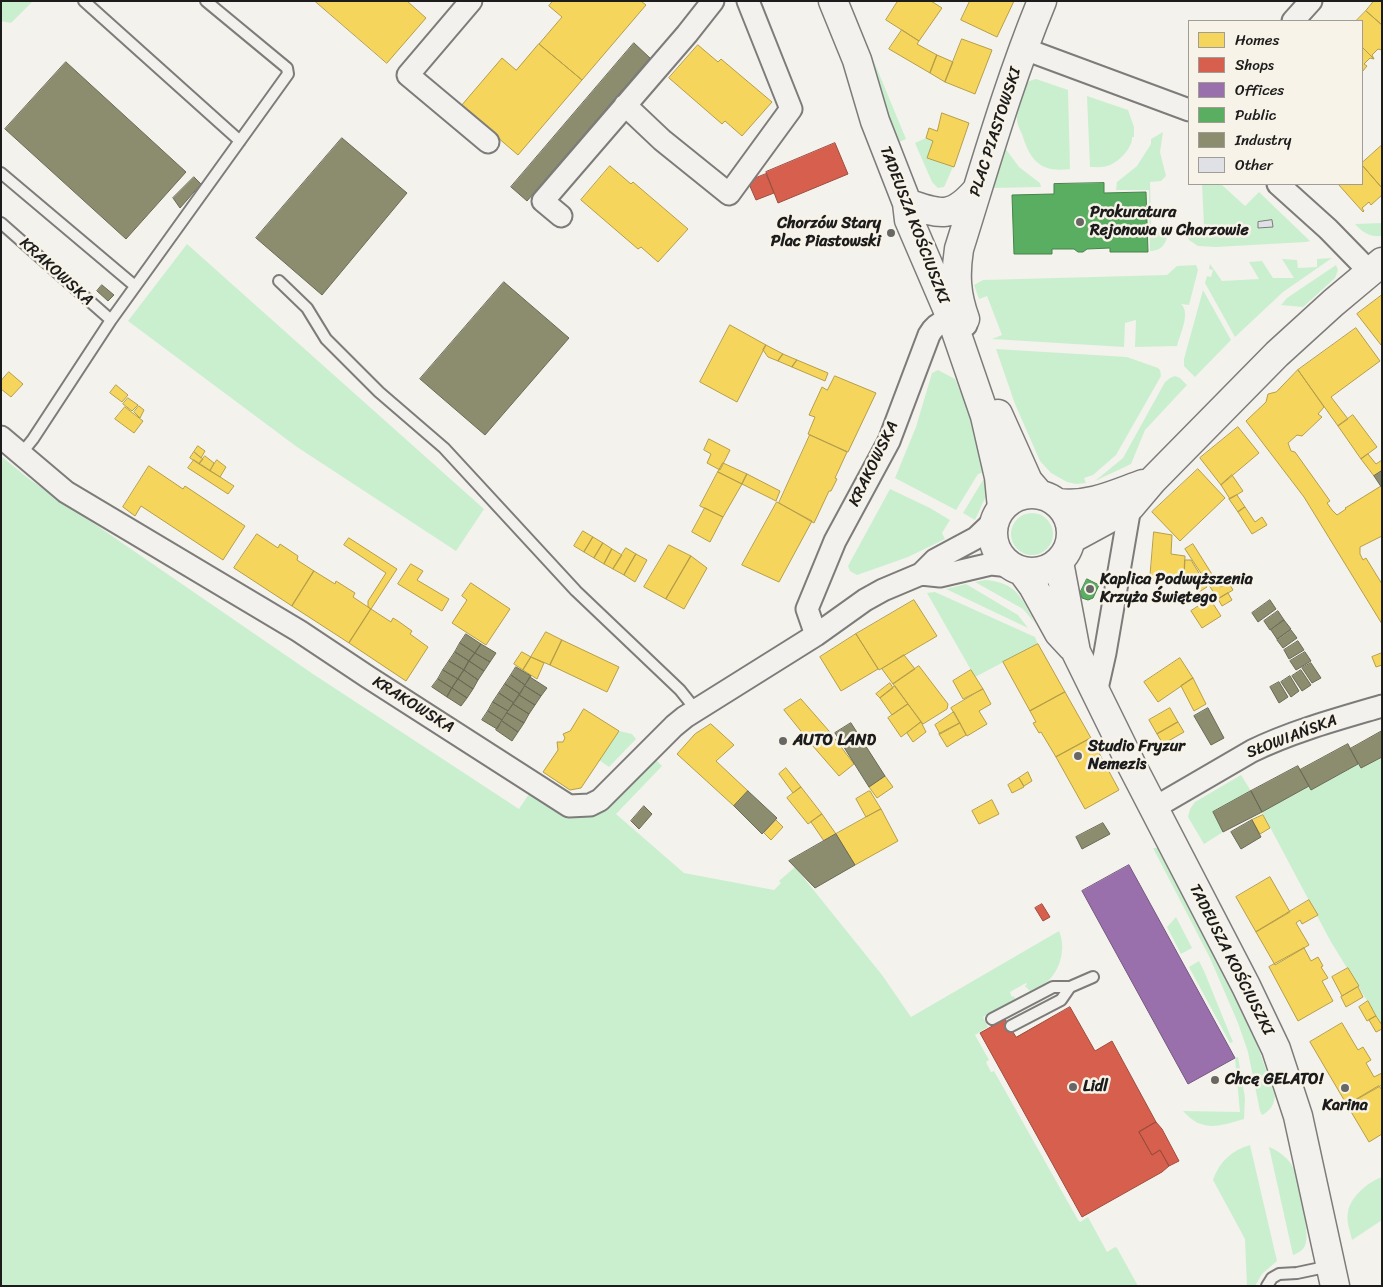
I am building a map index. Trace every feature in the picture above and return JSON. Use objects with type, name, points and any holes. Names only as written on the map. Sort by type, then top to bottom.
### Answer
[{"type":"street","points":[[471,1],[408,75],[488,142]]},
{"type":"street","points":[[561,216],[542,201],[687,34],[712,1]]},
{"type":"street","points":[[625,105],[662,140],[729,194],[791,109],[748,1]]},
{"type":"street","name":"TADEUSZA KOŚCIUSZKI","points":[[833,1],[857,60],[881,138],[907,203],[909,220],[960,323],[1028,481],[1049,499]]},
{"type":"street","points":[[1023,51],[1042,1]]},
{"type":"street","points":[[1294,20],[1311,1]]},
{"type":"street","name":"PLAC PIASTOWSKI","points":[[960,323],[960,307],[955,271],[959,249],[1023,51],[1030,51],[1188,110]]},
{"type":"street","points":[[1152,481],[1094,501],[1072,505],[1024,494],[1014,498],[998,514],[993,531],[997,550],[1002,559],[1016,568],[1035,572],[1048,569],[1065,550],[1130,507],[1152,481],[1277,354],[1332,303],[1376,267],[1328,229],[1279,185]]},
{"type":"street","points":[[907,203],[933,211],[951,211],[959,208],[977,190]]},
{"type":"street","name":"KRAKOWSKA","points":[[816,635],[807,609],[835,541],[889,441],[933,328],[946,320],[960,323]]},
{"type":"street","name":"TADEUSZA KOŚCIUSZKI","points":[[960,323],[999,477],[998,514]]},
{"type":"street","name":"KRAKOWSKA","points":[[1,437],[66,492],[299,630],[368,677],[569,806],[590,805],[600,800],[674,726],[696,710],[816,635],[865,600],[921,574],[935,560],[976,538],[998,514]]},
{"type":"street","points":[[1049,499],[1066,513],[1071,526],[1065,550]]},
{"type":"street","points":[[1096,694],[1105,653],[1130,507]]},
{"type":"street","name":"TADEUSZA KOŚCIUSZKI","points":[[1065,550],[1076,652]]},
{"type":"street","name":"KRAKOWSKA","points":[[921,574],[940,576],[991,564],[1016,568]]},
{"type":"street","name":"TADEUSZA KOŚCIUSZKI","points":[[1016,568],[1033,586],[1059,633],[1076,652],[1246,986],[1276,1049],[1298,1116],[1333,1276]]},
{"type":"street","name":"SŁOWIAŃSKA","points":[[1154,808],[1268,743],[1382,706]]},
{"type":"lane","points":[[84,1],[240,141]]},
{"type":"lane","points":[[21,454],[33,439],[111,320],[288,74],[287,68],[206,1]]},
{"type":"lane","points":[[1,173],[136,286]]},
{"type":"lane","name":"KRAKOWSKA","points":[[1,223],[111,320]]},
{"type":"lane","points":[[279,281],[307,308],[326,339],[379,392],[444,448],[576,591],[680,690],[696,710]]},
{"type":"lane","points":[[992,1019],[1053,987],[1070,987],[1093,977]]},
{"type":"lane","points":[[1011,1026],[1061,1000],[1070,987]]},
{"type":"lane","points":[[1266,1286],[1272,1278],[1279,1274],[1297,1273],[1333,1276]]},
{"type":"green space","points":[[1,1],[33,1],[11,23],[1,21]]},
{"type":"green space","points":[[841,1],[849,1],[906,139],[899,142]]},
{"type":"green space","points":[[1036,79],[1068,90],[1070,169],[1051,169],[1038,163],[1029,151],[1019,127],[1017,116],[1022,94],[1026,84]]},
{"type":"green space","points":[[1087,96],[1128,110],[1134,127],[1134,137],[1132,137],[1128,149],[1118,160],[1108,166],[1090,167]]},
{"type":"green space","points":[[1163,132],[1160,152],[1166,176],[1161,181],[1150,182],[1151,226],[1163,227],[1168,231],[1164,245],[1154,251],[1150,251],[1149,190],[1116,190],[1117,182],[1137,166],[1151,144],[1151,139]]},
{"type":"green space","points":[[926,138],[933,141],[927,158],[953,167],[944,187],[938,188],[932,182],[915,143]]},
{"type":"green space","points":[[1005,148],[1019,167],[1040,183],[1041,187],[991,188]]},
{"type":"green space","points":[[1202,185],[1222,185],[1245,206],[1259,192],[1310,241],[1216,247],[1198,246],[1189,240],[1186,232],[1188,228],[1204,226]]},
{"type":"green space","points":[[1382,223],[1382,236],[1367,234],[1355,224]]},
{"type":"green space","points":[[187,244],[484,509],[456,551],[297,447],[128,321]]},
{"type":"green space","points":[[1332,258],[1283,292],[1235,337],[1205,283],[1207,276],[1211,277],[1213,270],[1209,269],[1210,264],[1222,281],[1259,279],[1249,262],[1262,261],[1273,278],[1294,278],[1282,259],[1297,260],[1298,268],[1317,267],[1317,259]]},
{"type":"green space","points":[[1196,265],[1198,270],[1189,305],[1181,304],[1184,308],[1185,318],[1177,346],[1135,347],[1136,320],[1125,323],[1124,347],[992,339],[1002,335],[987,296],[979,299],[974,285],[983,280],[1167,275],[1177,266]]},
{"type":"green space","points":[[1336,265],[1338,270],[1335,278],[1303,307],[1281,305],[1287,298]]},
{"type":"green space","points":[[1203,290],[1231,340],[1195,377],[1184,366],[1184,359]]},
{"type":"green space","points":[[996,349],[1127,357],[1158,368],[1161,376],[1116,455],[1093,475],[1084,478],[1086,483],[1076,484],[1067,482],[1051,473],[1040,461],[1015,404]]},
{"type":"green space","points":[[938,370],[955,379],[972,419],[985,472],[978,474],[956,510],[895,478],[916,427],[932,373]]},
{"type":"green space","points":[[1175,376],[1187,385],[1145,430],[1131,464],[1095,481],[1123,458],[1165,382]]},
{"type":"green space","points":[[1,456],[29,479],[313,674],[519,809],[529,794],[565,815],[578,818],[591,816],[604,810],[616,801],[655,759],[662,766],[616,814],[684,873],[774,890],[781,883],[779,881],[795,867],[882,975],[911,1017],[1059,931],[1062,944],[1061,958],[1052,976],[1046,982],[1030,991],[1025,986],[1026,983],[1010,992],[1015,999],[983,1017],[988,1027],[975,1035],[989,1060],[986,1062],[991,1072],[994,1071],[1078,1220],[1080,1222],[1088,1217],[1107,1252],[1115,1247],[1117,1248],[1138,1286],[1,1286]]},
{"type":"green space","points":[[986,479],[986,496],[975,520],[963,513],[983,480]]},
{"type":"green space","points":[[890,489],[950,520],[942,533],[945,539],[908,557],[857,575],[850,571],[848,566]]},
{"type":"green space","points":[[1032,513],[1047,519],[1053,534],[1047,549],[1032,555],[1017,549],[1011,534],[1017,519]]},
{"type":"green space","points":[[985,580],[1004,584],[1017,593],[1035,623],[1023,609],[975,582]]},
{"type":"green space","points":[[966,584],[1018,615],[1028,628],[946,589]]},
{"type":"green space","points":[[935,592],[1035,637],[1038,644],[975,677],[927,593]]},
{"type":"green space","points":[[619,731],[632,734],[636,739],[609,767],[599,760]]},
{"type":"green space","points":[[1382,757],[1382,1025],[1331,942],[1262,812],[1309,786],[1311,790],[1358,764],[1361,768]]},
{"type":"green space","points":[[1241,775],[1251,791],[1213,812],[1223,832],[1204,844],[1188,817],[1190,809],[1195,802]]},
{"type":"green space","points":[[1153,848],[1160,848],[1225,972],[1258,1047],[1275,1096],[1271,1107],[1262,1115],[1248,1052],[1238,1023],[1210,958]]},
{"type":"green space","points":[[1176,917],[1192,948],[1181,954],[1167,927]]},
{"type":"green space","points":[[1199,961],[1233,1042],[1230,1043],[1189,967]]},
{"type":"green space","points":[[1238,1057],[1245,1098],[1244,1119],[1212,1126],[1197,1123],[1183,1111],[1240,1112],[1235,1058]]},
{"type":"green space","points":[[1250,1145],[1277,1261],[1262,1274],[1255,1286],[1247,1286],[1245,1239],[1213,1180],[1227,1158],[1237,1150]]},
{"type":"green space","points":[[1269,1147],[1280,1153],[1292,1166],[1301,1195],[1307,1236],[1304,1247],[1293,1255]]},
{"type":"green space","points":[[1382,1177],[1382,1220],[1352,1240],[1348,1226],[1349,1206],[1360,1191],[1371,1182]]},
{"type":"building: Homes","points":[[315,1],[407,1],[426,18],[387,63]]},
{"type":"building: Homes","points":[[553,1],[641,1],[646,5],[582,80],[539,44],[562,17],[549,6]]},
{"type":"building: Homes","points":[[898,1],[931,1],[942,8],[919,41],[886,20]]},
{"type":"building: Homes","points":[[970,1],[1014,1],[997,37],[961,20]]},
{"type":"building: Homes","points":[[1374,1],[1382,1],[1382,25],[1366,11]]},
{"type":"building: Homes","points":[[1366,11],[1382,25],[1382,50],[1378,49],[1372,55],[1374,59],[1363,48],[1363,20],[1357,20]]},
{"type":"building: Homes","points":[[902,30],[919,41],[917,44],[937,55],[930,73],[889,49]]},
{"type":"building: Homes","points":[[962,39],[992,50],[975,94],[945,82]]},
{"type":"building: Homes","points":[[539,44],[582,80],[518,155],[461,106],[502,58],[516,70]]},
{"type":"building: Homes","points":[[698,45],[718,62],[721,59],[772,102],[742,136],[725,121],[722,124],[669,78]]},
{"type":"building: Homes","points":[[1363,48],[1374,59],[1370,58],[1364,64],[1367,66],[1363,71]]},
{"type":"building: Homes","points":[[937,55],[953,62],[945,82],[930,73]]},
{"type":"building: Homes","points":[[942,113],[969,123],[954,167],[927,158],[933,141],[926,138],[929,128],[937,131]]},
{"type":"building: Homes","points":[[1382,145],[1382,188],[1363,166],[1363,162]]},
{"type":"building: Homes","points":[[610,166],[631,184],[633,182],[688,229],[658,262],[641,247],[638,249],[581,200]]},
{"type":"building: Homes","points":[[1363,166],[1382,188],[1382,195],[1371,205],[1369,202],[1362,208],[1363,212],[1339,185],[1363,185]]},
{"type":"building: Homes","points":[[1382,295],[1382,345],[1381,345],[1357,314]]},
{"type":"building: Homes","points":[[730,325],[766,345],[737,402],[700,382]]},
{"type":"building: Homes","points":[[1356,328],[1380,361],[1331,397],[1348,419],[1338,426],[1298,370]]},
{"type":"building: Homes","points":[[766,345],[783,354],[778,361],[768,357],[763,350]]},
{"type":"building: Homes","points":[[783,354],[797,360],[792,367],[778,361]]},
{"type":"building: Homes","points":[[797,360],[828,373],[825,381],[792,367]]},
{"type":"building: Homes","points":[[1298,370],[1324,407],[1318,414],[1322,417],[1302,436],[1297,435],[1288,443],[1291,451],[1295,452],[1330,501],[1327,503],[1337,515],[1381,486],[1382,488],[1382,536],[1360,547],[1360,554],[1363,560],[1366,558],[1382,584],[1382,624],[1304,497],[1246,421],[1266,402],[1268,394],[1276,392]]},
{"type":"building: Homes","points":[[9,372],[23,384],[11,397],[1,389],[1,381]]},
{"type":"building: Homes","points":[[835,376],[876,393],[848,452],[808,434],[815,417],[809,415],[822,387],[827,390]]},
{"type":"building: Homes","points":[[116,385],[128,395],[122,402],[110,393]]},
{"type":"building: Homes","points":[[128,398],[138,405],[132,411],[123,404]]},
{"type":"building: Homes","points":[[139,406],[144,410],[140,418],[134,412]]},
{"type":"building: Homes","points":[[125,407],[143,421],[134,433],[115,419]]},
{"type":"building: Homes","points":[[1353,415],[1377,447],[1361,459],[1338,426]]},
{"type":"building: Homes","points":[[1238,427],[1259,453],[1221,485],[1200,458]]},
{"type":"building: Homes","points":[[810,435],[847,452],[835,478],[837,479],[831,491],[829,491],[814,523],[779,503]]},
{"type":"building: Homes","points":[[709,439],[730,450],[720,470],[707,463],[711,454],[704,450]]},
{"type":"building: Homes","points":[[198,446],[205,451],[201,458],[194,452]]},
{"type":"building: Homes","points":[[194,452],[203,459],[199,464],[190,458]]},
{"type":"building: Homes","points":[[1368,454],[1376,464],[1382,460],[1382,470],[1374,476],[1361,459]]},
{"type":"building: Homes","points":[[205,456],[214,463],[210,471],[199,464]]},
{"type":"building: Homes","points":[[194,460],[234,486],[228,494],[188,468]]},
{"type":"building: Homes","points":[[217,460],[226,467],[220,477],[210,471]]},
{"type":"building: Homes","points":[[723,463],[747,474],[742,484],[718,472]]},
{"type":"building: Homes","points":[[149,466],[183,489],[185,486],[245,526],[223,560],[141,506],[135,516],[123,507]]},
{"type":"building: Homes","points":[[1198,469],[1225,498],[1180,541],[1152,512]]},
{"type":"building: Homes","points":[[718,472],[742,484],[723,517],[700,506]]},
{"type":"building: Homes","points":[[747,474],[780,491],[776,501],[742,484]]},
{"type":"building: Homes","points":[[1232,475],[1243,491],[1230,499],[1221,485]]},
{"type":"building: Homes","points":[[1237,495],[1245,507],[1238,512],[1229,499]]},
{"type":"building: Homes","points":[[777,502],[812,521],[779,582],[742,565]]},
{"type":"building: Homes","points":[[1245,507],[1255,522],[1262,517],[1267,525],[1252,534],[1238,512]]},
{"type":"building: Homes","points":[[705,508],[723,517],[710,542],[692,532]]},
{"type":"building: Homes","points":[[583,531],[593,537],[584,552],[574,546]]},
{"type":"building: Homes","points":[[1154,532],[1172,535],[1171,554],[1185,556],[1184,582],[1150,580]]},
{"type":"building: Homes","points":[[257,534],[278,548],[280,544],[298,556],[297,560],[314,571],[292,606],[234,568]]},
{"type":"building: Homes","points":[[593,537],[603,543],[594,558],[584,552]]},
{"type":"building: Homes","points":[[349,538],[397,569],[371,609],[368,607],[368,601],[386,573],[344,545]]},
{"type":"building: Homes","points":[[603,543],[612,549],[604,564],[594,558]]},
{"type":"building: Homes","points":[[1193,544],[1220,587],[1229,583],[1233,590],[1218,599],[1185,549]]},
{"type":"building: Homes","points":[[669,545],[691,556],[666,599],[644,587]]},
{"type":"building: Homes","points":[[626,548],[636,554],[624,575],[613,569]]},
{"type":"building: Homes","points":[[612,549],[622,555],[613,569],[604,564]]},
{"type":"building: Homes","points":[[636,554],[647,560],[635,582],[624,575]]},
{"type":"building: Homes","points":[[691,556],[707,568],[684,609],[666,599]]},
{"type":"building: Homes","points":[[1185,560],[1191,560],[1202,578],[1194,583],[1184,582]]},
{"type":"building: Homes","points":[[411,564],[423,571],[417,580],[449,599],[442,611],[398,584]]},
{"type":"building: Homes","points":[[314,571],[335,584],[336,581],[355,593],[353,597],[371,609],[349,643],[292,606]]},
{"type":"building: Homes","points":[[1202,578],[1207,587],[1199,592],[1193,583]]},
{"type":"building: Homes","points":[[471,583],[510,609],[486,645],[452,623],[467,600],[462,596]]},
{"type":"building: Homes","points":[[1228,593],[1232,600],[1222,606],[1218,599]]},
{"type":"building: Homes","points":[[1210,599],[1221,616],[1202,628],[1191,611]]},
{"type":"building: Homes","points":[[914,600],[937,636],[879,670],[856,634]]},
{"type":"building: Homes","points":[[371,609],[391,622],[393,618],[398,621],[412,631],[410,634],[428,647],[406,681],[349,643]]},
{"type":"building: Homes","points":[[546,632],[562,640],[550,665],[531,657]]},
{"type":"building: Homes","points":[[856,634],[878,669],[841,691],[820,657]]},
{"type":"building: Homes","points":[[562,640],[619,667],[607,692],[550,665]]},
{"type":"building: Homes","points":[[1038,644],[1065,692],[1030,711],[1003,662]]},
{"type":"building: Homes","points":[[522,652],[531,657],[523,670],[514,664]]},
{"type":"building: Homes","points":[[1382,653],[1382,665],[1376,667],[1372,657]]},
{"type":"building: Homes","points":[[904,655],[915,669],[893,684],[882,669]]},
{"type":"building: Homes","points":[[531,657],[544,663],[537,679],[523,670]]},
{"type":"building: Homes","points":[[1180,658],[1193,678],[1158,702],[1144,682]]},
{"type":"building: Homes","points":[[919,666],[948,704],[947,709],[923,724],[893,684]]},
{"type":"building: Homes","points":[[971,670],[983,689],[963,699],[953,681]]},
{"type":"building: Homes","points":[[1193,678],[1206,704],[1194,711],[1181,686]]},
{"type":"building: Homes","points":[[890,683],[893,688],[880,698],[876,694]]},
{"type":"building: Homes","points":[[895,686],[908,704],[892,715],[880,698]]},
{"type":"building: Homes","points":[[983,689],[991,704],[979,711],[987,724],[967,736],[951,708]]},
{"type":"building: Homes","points":[[1065,692],[1091,738],[1056,757],[1041,732],[1039,733],[1033,723],[1036,722],[1030,711]]},
{"type":"building: Homes","points":[[801,699],[829,731],[812,745],[784,710]]},
{"type":"building: Homes","points":[[908,704],[921,722],[901,737],[888,718]]},
{"type":"building: Homes","points":[[1170,708],[1178,722],[1157,734],[1149,720]]},
{"type":"building: Homes","points":[[584,709],[619,731],[581,788],[570,790],[543,772],[558,750],[557,742],[563,742],[565,738],[563,734],[570,731]]},
{"type":"building: Homes","points":[[954,712],[960,723],[940,734],[935,725]]},
{"type":"building: Homes","points":[[921,722],[926,732],[913,742],[907,733]]},
{"type":"building: Homes","points":[[1178,722],[1184,732],[1163,744],[1157,734]]},
{"type":"building: Homes","points":[[960,723],[966,735],[947,747],[939,734]]},
{"type":"building: Homes","points":[[711,724],[734,745],[716,761],[748,791],[734,806],[677,754],[695,734]]},
{"type":"building: Homes","points":[[829,731],[854,764],[839,776],[812,745]]},
{"type":"building: Homes","points":[[1091,738],[1119,790],[1085,809],[1056,757]]},
{"type":"building: Homes","points":[[786,768],[801,787],[793,793],[779,774]]},
{"type":"building: Homes","points":[[1028,772],[1032,781],[1024,786],[1019,778]]},
{"type":"building: Homes","points":[[885,776],[893,787],[877,798],[869,787]]},
{"type":"building: Homes","points":[[1019,778],[1024,787],[1012,793],[1008,785]]},
{"type":"building: Homes","points":[[801,787],[822,814],[808,824],[787,798]]},
{"type":"building: Homes","points":[[869,791],[881,809],[866,817],[856,799]]},
{"type":"building: Homes","points":[[992,800],[999,814],[979,824],[972,811]]},
{"type":"building: Homes","points":[[881,809],[898,841],[855,865],[836,834]]},
{"type":"building: Homes","points":[[822,814],[836,834],[824,841],[811,822]]},
{"type":"building: Homes","points":[[1263,815],[1270,828],[1260,834],[1252,820]]},
{"type":"building: Homes","points":[[776,820],[783,827],[771,840],[764,833]]},
{"type":"building: Homes","points":[[1270,877],[1290,912],[1256,932],[1236,897]]},
{"type":"building: Homes","points":[[1309,900],[1318,915],[1302,924],[1300,920],[1296,923],[1309,945],[1275,965],[1256,932]]},
{"type":"building: Homes","points":[[1304,948],[1311,961],[1318,957],[1323,966],[1321,967],[1328,978],[1322,981],[1333,1001],[1298,1021],[1269,967]]},
{"type":"building: Homes","points":[[1348,968],[1359,986],[1342,996],[1332,977]]},
{"type":"building: Homes","points":[[1358,987],[1363,997],[1346,1007],[1341,997]]},
{"type":"building: Homes","points":[[1368,1001],[1376,1016],[1367,1021],[1359,1007]]},
{"type":"building: Homes","points":[[1376,1016],[1382,1025],[1382,1029],[1376,1032],[1369,1020]]},
{"type":"building: Homes","points":[[1342,1023],[1358,1050],[1363,1047],[1371,1060],[1366,1063],[1374,1077],[1382,1073],[1382,1085],[1347,1105],[1310,1042]]},
{"type":"building: Homes","points":[[1379,1086],[1382,1090],[1382,1134],[1369,1142],[1347,1105]]},
{"type":"building: Shops","points":[[835,143],[848,174],[778,203],[766,172]]},
{"type":"building: Shops","points":[[766,174],[774,193],[756,200],[749,184],[753,179]]},
{"type":"building: Shops","points":[[1042,904],[1050,917],[1043,921],[1035,908]]},
{"type":"building: Shops","name":"Lidl","points":[[1070,1007],[1095,1051],[1112,1041],[1156,1122],[1139,1132],[1152,1155],[1160,1150],[1169,1166],[1162,1172],[1082,1217],[980,1033],[1005,1019],[1016,1037]]},
{"type":"building: Shops","points":[[1156,1122],[1162,1129],[1179,1161],[1169,1166],[1160,1150],[1152,1155],[1139,1132]]},
{"type":"building: Offices","points":[[1129,865],[1235,1058],[1188,1084],[1082,891]]},
{"type":"building: Public","name":"Prokuratura Rejonowa w Chorzowie","points":[[1104,183],[1104,193],[1146,192],[1148,252],[1110,252],[1110,248],[1087,249],[1083,252],[1078,252],[1074,249],[1052,249],[1052,254],[1014,254],[1012,195],[1054,194],[1054,184]]},
{"type":"building: Public","name":"Kaplica Podwyższenia Krzyża Świętego","points":[[1087,579],[1099,585],[1093,598],[1088,600],[1082,598],[1080,593]]},
{"type":"building: Industry","points":[[634,43],[650,58],[527,201],[511,187]]},
{"type":"building: Industry","points":[[66,62],[186,172],[126,239],[5,129]]},
{"type":"building: Industry","points":[[342,138],[407,193],[322,295],[256,238]]},
{"type":"building: Industry","points":[[194,177],[201,184],[180,208],[173,198]]},
{"type":"building: Industry","points":[[504,282],[569,338],[485,435],[420,379]]},
{"type":"building: Industry","points":[[102,285],[114,295],[108,301],[97,291]]},
{"type":"building: Industry","points":[[1382,471],[1382,488],[1374,476]]},
{"type":"building: Industry","points":[[1270,600],[1276,609],[1258,622],[1252,613]]},
{"type":"building: Industry","points":[[1278,611],[1284,620],[1270,630],[1264,621]]},
{"type":"building: Industry","points":[[1284,620],[1291,629],[1277,639],[1271,630]]},
{"type":"building: Industry","points":[[1291,630],[1297,638],[1283,648],[1277,640]]},
{"type":"building: Industry","points":[[466,634],[481,644],[475,653],[460,643]]},
{"type":"building: Industry","points":[[1298,641],[1304,650],[1289,659],[1284,650]]},
{"type":"building: Industry","points":[[460,643],[475,653],[469,661],[455,652]]},
{"type":"building: Industry","points":[[481,644],[496,653],[490,662],[475,653]]},
{"type":"building: Industry","points":[[455,652],[469,661],[464,670],[449,661]]},
{"type":"building: Industry","points":[[1305,652],[1311,661],[1296,670],[1290,661]]},
{"type":"building: Industry","points":[[475,653],[490,662],[484,671],[469,661]]},
{"type":"building: Industry","points":[[449,661],[464,670],[458,679],[443,670]]},
{"type":"building: Industry","points":[[469,661],[484,671],[478,680],[464,670]]},
{"type":"building: Industry","points":[[1311,663],[1321,678],[1312,683],[1302,668]]},
{"type":"building: Industry","points":[[516,667],[531,676],[525,685],[511,675]]},
{"type":"building: Industry","points":[[443,670],[458,679],[452,688],[438,679]]},
{"type":"building: Industry","points":[[464,670],[478,680],[473,689],[458,679]]},
{"type":"building: Industry","points":[[1301,670],[1311,685],[1302,691],[1292,676]]},
{"type":"building: Industry","points":[[511,675],[525,685],[520,694],[505,684]]},
{"type":"building: Industry","points":[[1290,676],[1299,691],[1291,697],[1281,682]]},
{"type":"building: Industry","points":[[530,677],[547,688],[541,696],[525,686]]},
{"type":"building: Industry","points":[[438,679],[452,688],[447,697],[432,687]]},
{"type":"building: Industry","points":[[458,679],[473,689],[467,698],[452,688]]},
{"type":"building: Industry","points":[[1279,682],[1288,697],[1279,703],[1270,687]]},
{"type":"building: Industry","points":[[505,684],[520,694],[514,703],[499,693]]},
{"type":"building: Industry","points":[[525,686],[541,696],[535,705],[519,695]]},
{"type":"building: Industry","points":[[452,688],[467,698],[461,706],[447,697]]},
{"type":"building: Industry","points":[[499,693],[514,703],[508,711],[493,702]]},
{"type":"building: Industry","points":[[519,695],[535,705],[529,714],[513,704]]},
{"type":"building: Industry","points":[[493,702],[508,711],[502,720],[488,711]]},
{"type":"building: Industry","points":[[513,704],[529,714],[524,723],[507,713]]},
{"type":"building: Industry","points":[[1208,708],[1224,738],[1211,745],[1194,716]]},
{"type":"building: Industry","points":[[488,711],[502,720],[497,729],[482,720]]},
{"type":"building: Industry","points":[[507,713],[524,723],[518,732],[502,721]]},
{"type":"building: Industry","points":[[502,721],[518,732],[512,741],[496,730]]},
{"type":"building: Industry","points":[[851,723],[885,776],[869,787],[835,733]]},
{"type":"building: Industry","points":[[1382,731],[1382,757],[1361,768],[1350,749]]},
{"type":"building: Industry","points":[[1348,744],[1358,764],[1311,790],[1300,770]]},
{"type":"building: Industry","points":[[1298,766],[1309,786],[1262,812],[1251,791]]},
{"type":"building: Industry","points":[[748,791],[777,818],[762,834],[734,806]]},
{"type":"building: Industry","points":[[1251,791],[1262,812],[1223,832],[1213,812]]},
{"type":"building: Industry","points":[[644,806],[652,814],[639,829],[631,821]]},
{"type":"building: Industry","points":[[1252,820],[1261,837],[1241,849],[1231,832]]},
{"type":"building: Industry","points":[[1103,823],[1110,834],[1082,849],[1076,837]]},
{"type":"building: Industry","points":[[836,834],[855,865],[815,888],[789,861]]},
{"type":"building: Other","points":[[1272,220],[1273,227],[1258,228],[1258,222]]},
{"type":"place","name":"Prokuratura Rejonowa w Chorzowie","points":[[1080,222]]},
{"type":"place","name":"Chorzów Stary Plac Piastowski","points":[[891,233]]},
{"type":"place","name":"Kaplica Podwyższenia Krzyża Świętego","points":[[1090,589]]},
{"type":"place","name":"AUTO LAND","points":[[783,741]]},
{"type":"place","name":"Studio Fryzur Nemezis","points":[[1078,756]]},
{"type":"place","name":"Chcę GELATO!","points":[[1215,1080]]},
{"type":"place","name":"Lidl","points":[[1073,1087]]},
{"type":"place","name":"Karina","points":[[1345,1088]]}]
